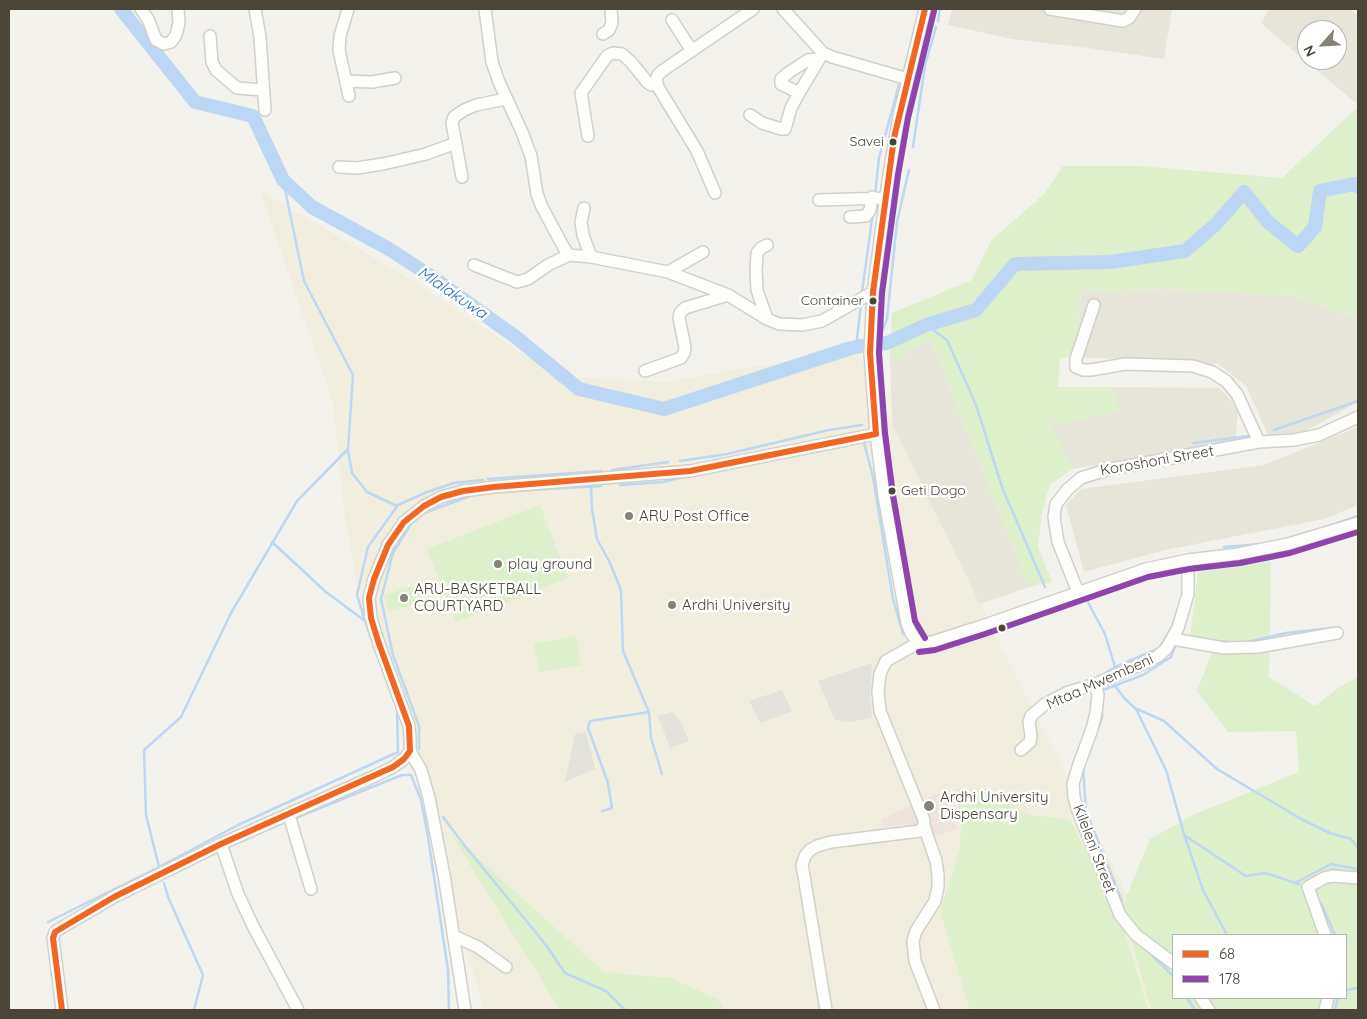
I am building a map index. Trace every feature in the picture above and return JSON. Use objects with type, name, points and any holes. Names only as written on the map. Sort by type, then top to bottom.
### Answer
[{"type":"street","points":[[141,9],[148,19],[156,40],[164,44],[171,42],[176,35],[179,23],[178,9]]},
{"type":"street","points":[[255,9],[260,38],[265,110]]},
{"type":"street","points":[[348,9],[340,36],[339,50],[348,96]]},
{"type":"street","points":[[485,9],[492,62],[531,156],[537,194],[542,207],[569,255]]},
{"type":"street","points":[[603,34],[609,30],[612,22],[612,9]]},
{"type":"street","points":[[714,193],[698,151],[656,80],[658,75],[753,9]]},
{"type":"street","points":[[783,9],[821,56]]},
{"type":"street","points":[[918,643],[911,633],[905,611],[886,505],[876,434],[870,327],[894,138],[926,9]]},
{"type":"street","points":[[1050,9],[1123,21],[1129,18],[1135,9]]},
{"type":"street","points":[[672,20],[692,51]]},
{"type":"street","points":[[210,36],[212,62],[216,70],[237,88],[263,90]]},
{"type":"street","points":[[588,136],[581,93],[606,56],[613,53],[622,54],[648,83],[657,83]]},
{"type":"street","points":[[750,115],[762,123],[781,130],[785,128],[799,93],[821,56]]},
{"type":"street","points":[[799,93],[781,84],[781,79],[808,60],[821,56],[908,79]]},
{"type":"street","points":[[346,81],[372,82],[395,78]]},
{"type":"street","points":[[462,177],[452,123],[454,117],[476,105],[506,99]]},
{"type":"street","points":[[339,167],[357,168],[373,166],[418,156],[456,143]]},
{"type":"street","points":[[850,217],[866,216],[870,210],[872,197]]},
{"type":"street","points":[[819,200],[886,198]]},
{"type":"street","points":[[584,208],[581,222],[583,235],[591,257]]},
{"type":"street","points":[[766,319],[757,290],[756,270],[757,253],[767,245]]},
{"type":"street","points":[[668,272],[704,252]]},
{"type":"street","points":[[474,264],[517,282],[528,279],[548,264],[569,255],[591,257],[668,272],[728,295],[766,319],[779,324],[813,324],[873,292]]},
{"type":"street","points":[[645,371],[681,358],[684,354],[685,346],[679,318],[680,312],[685,308],[728,295]]},
{"type":"street","points":[[1094,305],[1076,359],[1076,367],[1083,370],[1125,364],[1193,366],[1212,372],[1226,381],[1237,394],[1259,442]]},
{"type":"street","name":"Koroshoni Street","points":[[1078,592],[1058,542],[1054,517],[1056,504],[1068,489],[1081,478],[1106,470],[1259,442],[1294,440],[1319,435],[1358,417]]},
{"type":"street","points":[[465,1010],[444,876],[429,798],[421,770],[410,752],[408,726],[371,618],[369,598],[374,579],[388,544],[404,522],[424,506],[463,491],[690,471],[876,434]]},
{"type":"street","points":[[934,1010],[913,952],[913,941],[916,931],[935,901],[938,887],[936,861],[918,803],[880,711],[878,692],[880,674],[886,661],[918,643],[932,642],[982,626],[1146,569],[1188,560],[1238,554],[1288,544],[1358,523]]},
{"type":"street","points":[[1188,560],[1188,594],[1173,639],[1224,648],[1258,647],[1338,633]]},
{"type":"street","name":"Mtaa Mwembeni","points":[[1020,750],[1030,742],[1029,722],[1031,716],[1045,704],[1148,662],[1158,656],[1173,639]]},
{"type":"street","name":"Kileleni Street","points":[[1096,684],[1098,695],[1096,713],[1073,784],[1078,811],[1120,915],[1136,935],[1172,962]]},
{"type":"street","points":[[62,1010],[53,942],[55,932],[114,898],[221,844],[384,771],[404,759],[410,752]]},
{"type":"street","points":[[289,815],[311,889]]},
{"type":"street","points":[[826,1010],[802,866],[805,856],[810,850],[831,842],[920,831],[924,826]]},
{"type":"street","points":[[221,844],[252,926],[298,1010]]},
{"type":"street","points":[[1325,934],[1308,887],[1324,878],[1332,876],[1358,878]]},
{"type":"street","points":[[454,936],[478,947],[506,967]]},
{"type":"street","points":[[1202,999],[1210,1010]]},
{"type":"shaded area","points":[[952,9],[1172,9],[1164,59],[1012,39],[948,25]]},
{"type":"shaded area","points":[[1269,9],[1350,9],[1358,16],[1358,105],[1317,70],[1347,70],[1347,20],[1297,20],[1297,53],[1261,23]]},
{"type":"shaded area","name":"Ardhi University","points":[[260,190],[416,283],[558,377],[666,382],[856,349],[990,625],[1172,982],[1172,999],[1187,1010],[484,1010],[424,802],[357,584],[345,518],[333,403]]},
{"type":"shaded area","points":[[1167,289],[1296,296],[1358,320],[1358,402],[1304,432],[1268,435],[1246,386],[1218,364],[1077,357],[1081,291]]},
{"type":"shaded area","points":[[931,340],[1029,587],[946,616],[893,439],[890,362]]},
{"type":"shaded area","points":[[1111,387],[1219,388],[1230,399],[1238,412],[1235,441],[1073,469],[1050,425],[1119,411]]},
{"type":"shaded area","points":[[1358,427],[1358,505],[1324,519],[1165,550],[1084,572],[1066,505],[1081,489],[1264,465]]},
{"type":"shaded area","points":[[872,663],[870,697],[872,718],[850,722],[835,720],[818,681]]},
{"type":"shaded area","points":[[782,690],[792,711],[760,723],[749,701]]},
{"type":"shaded area","points":[[672,712],[679,719],[689,741],[670,748],[658,716]]},
{"type":"shaded area","points":[[586,732],[595,769],[565,782],[575,734]]},
{"type":"shaded area","name":"Ardhi University Dispensary","points":[[942,792],[957,829],[928,838],[909,824],[883,827],[881,819]]},
{"type":"green space","points":[[1358,107],[1358,320],[1296,296],[1167,289],[1081,291],[1077,357],[1060,358],[1058,387],[1111,387],[1119,411],[1050,425],[1073,469],[1050,484],[1042,512],[1038,547],[1052,582],[1029,587],[931,340],[890,362],[892,313],[972,280],[991,241],[1045,193],[1063,166],[1140,166],[1282,178]]},
{"type":"green space","name":"play ground","points":[[540,505],[568,578],[456,622],[427,549]]},
{"type":"green space","points":[[1271,561],[1269,677],[1315,706],[1341,686],[1358,677],[1358,1010],[1151,1010],[1122,907],[1150,839],[1195,814],[1299,772],[1296,731],[1228,732],[1197,691],[1212,652],[1190,638],[1198,570]]},
{"type":"green space","name":"ARU-BASKETBALL COURTYARD","points":[[419,584],[425,601],[390,612],[384,595]]},
{"type":"green space","points":[[576,636],[581,665],[539,672],[534,644]]},
{"type":"green space","points":[[956,789],[986,789],[1028,815],[1070,819],[1120,916],[1148,1010],[970,1010],[940,912],[960,849],[961,821]]},
{"type":"green space","points":[[451,834],[604,972],[671,978],[717,999],[725,1010],[560,1010]]},
{"type":"waterway","name":"Mlalakuwa","points":[[121,9],[195,102],[253,116],[283,180],[312,207],[389,249],[432,277],[517,338],[579,389],[664,409],[861,346]]},
{"type":"waterway","points":[[938,21],[940,9]]},
{"type":"waterway","points":[[913,147],[925,65],[936,27]]},
{"type":"waterway","points":[[875,195],[879,158],[900,81]]},
{"type":"waterway","points":[[877,344],[887,319],[897,222],[909,170]]},
{"type":"waterway","points":[[159,867],[146,815],[144,750],[181,717],[231,613],[297,501],[348,449],[353,375],[304,281],[283,180]]},
{"type":"waterway","points":[[877,344],[887,343],[926,325],[976,310],[1015,264],[1110,262],[1185,251],[1216,224],[1244,192],[1268,222],[1298,246],[1315,227],[1320,191],[1354,184],[1358,187]]},
{"type":"waterway","points":[[862,292],[873,212]]},
{"type":"waterway","points":[[856,347],[861,304]]},
{"type":"waterway","points":[[926,325],[947,340],[976,405],[1002,487],[1045,587]]},
{"type":"waterway","points":[[1274,430],[1358,401]]},
{"type":"waterway","points":[[680,461],[727,454],[829,430],[862,425]]},
{"type":"waterway","points":[[1193,443],[1249,436]]},
{"type":"waterway","points":[[864,443],[873,477],[893,599],[903,634]]},
{"type":"waterway","points":[[788,457],[846,446]]},
{"type":"waterway","points":[[348,450],[352,473],[367,492],[397,506]]},
{"type":"waterway","points":[[612,470],[668,462]]},
{"type":"waterway","points":[[488,479],[602,471]]},
{"type":"waterway","points":[[620,485],[663,482],[683,477]]},
{"type":"waterway","points":[[370,636],[357,595],[368,547],[398,505],[454,483],[483,480]]},
{"type":"waterway","points":[[495,492],[601,486]]},
{"type":"waterway","points":[[591,487],[592,509],[597,539],[610,563],[621,590],[623,651],[648,710]]},
{"type":"waterway","points":[[424,513],[473,495]]},
{"type":"waterway","points":[[1320,529],[1358,516]]},
{"type":"waterway","points":[[412,522],[393,553],[381,599],[393,655],[419,726],[419,749]]},
{"type":"waterway","points":[[1322,540],[1350,531]]},
{"type":"waterway","points":[[272,542],[326,592],[365,621]]},
{"type":"waterway","points":[[1224,547],[1262,544]]},
{"type":"waterway","points":[[1083,593],[1105,634],[1115,667]]},
{"type":"waterway","points":[[1106,673],[1115,667],[1160,647],[1172,627],[1179,607]]},
{"type":"waterway","points":[[1247,642],[1286,633],[1332,628]]},
{"type":"waterway","points":[[1217,641],[1229,642]]},
{"type":"waterway","points":[[1103,694],[1103,690],[1143,675],[1171,657],[1176,644]]},
{"type":"waterway","points":[[1115,686],[1136,709],[1166,770],[1184,834],[1203,890],[1226,934]]},
{"type":"waterway","points":[[1098,728],[1102,717],[1102,705]]},
{"type":"waterway","points":[[48,922],[238,825],[398,752],[397,709]]},
{"type":"waterway","points":[[1137,709],[1164,721],[1217,769],[1301,819],[1330,833],[1351,839],[1358,848]]},
{"type":"waterway","points":[[602,811],[612,808],[608,783],[588,728],[590,721],[649,712],[651,738],[662,774]]},
{"type":"waterway","points":[[1083,766],[1086,811],[1122,901]]},
{"type":"waterway","points":[[293,819],[402,775],[411,775]]},
{"type":"waterway","points":[[411,775],[421,800],[428,837],[448,970],[449,1010]]},
{"type":"waterway","points":[[443,817],[546,945],[565,973],[606,991],[625,1010]]},
{"type":"waterway","points":[[270,828],[288,821]]},
{"type":"waterway","points":[[1184,835],[1246,876],[1265,873],[1299,884]]},
{"type":"waterway","points":[[1295,883],[1331,864],[1358,869]]},
{"type":"waterway","points":[[1327,872],[1332,869],[1341,871]]},
{"type":"waterway","points":[[164,883],[168,897],[203,975],[194,1010]]},
{"type":"waterway","points":[[1317,899],[1322,905],[1335,934]]},
{"type":"waterway","points":[[1148,951],[1172,975]]},
{"type":"waterway","points":[[1347,990],[1358,988]]},
{"type":"waterway","points":[[1188,999],[1195,1010]]},
{"type":"waterway","points":[[1335,1010],[1338,999]]},
{"type":"transit line","name":"68","points":[[876,434],[870,353],[873,292],[894,138],[925,9]]},
{"type":"transit line","name":"178","points":[[925,638],[915,621],[893,495],[885,433],[879,353],[882,293],[898,175],[908,118],[934,11]]},
{"type":"transit line","name":"68","points":[[62,1010],[53,938],[55,932],[114,897],[221,844],[393,767],[404,759],[410,751],[409,726],[378,641],[371,618],[369,598],[374,579],[388,545],[404,522],[424,506],[441,497],[463,491],[690,471],[876,434]]},
{"type":"transit line","name":"178","points":[[919,652],[935,650],[985,634],[1148,577],[1189,569],[1240,563],[1290,553],[1358,532]]},
{"type":"place","name":"Savei","points":[[893,142]]},
{"type":"place","name":"Container","points":[[873,301]]},
{"type":"place","name":"Geti Dogo","points":[[892,491]]},
{"type":"place","name":"ARU Post Office","points":[[629,516]]},
{"type":"place","name":"play ground","points":[[498,564]]},
{"type":"place","name":"ARU-BASKETBALL COURTYARD","points":[[404,598]]},
{"type":"place","name":"Ardhi University","points":[[672,605]]},
{"type":"place","name":"Ardhi University Dispensary","points":[[929,806]]}]
